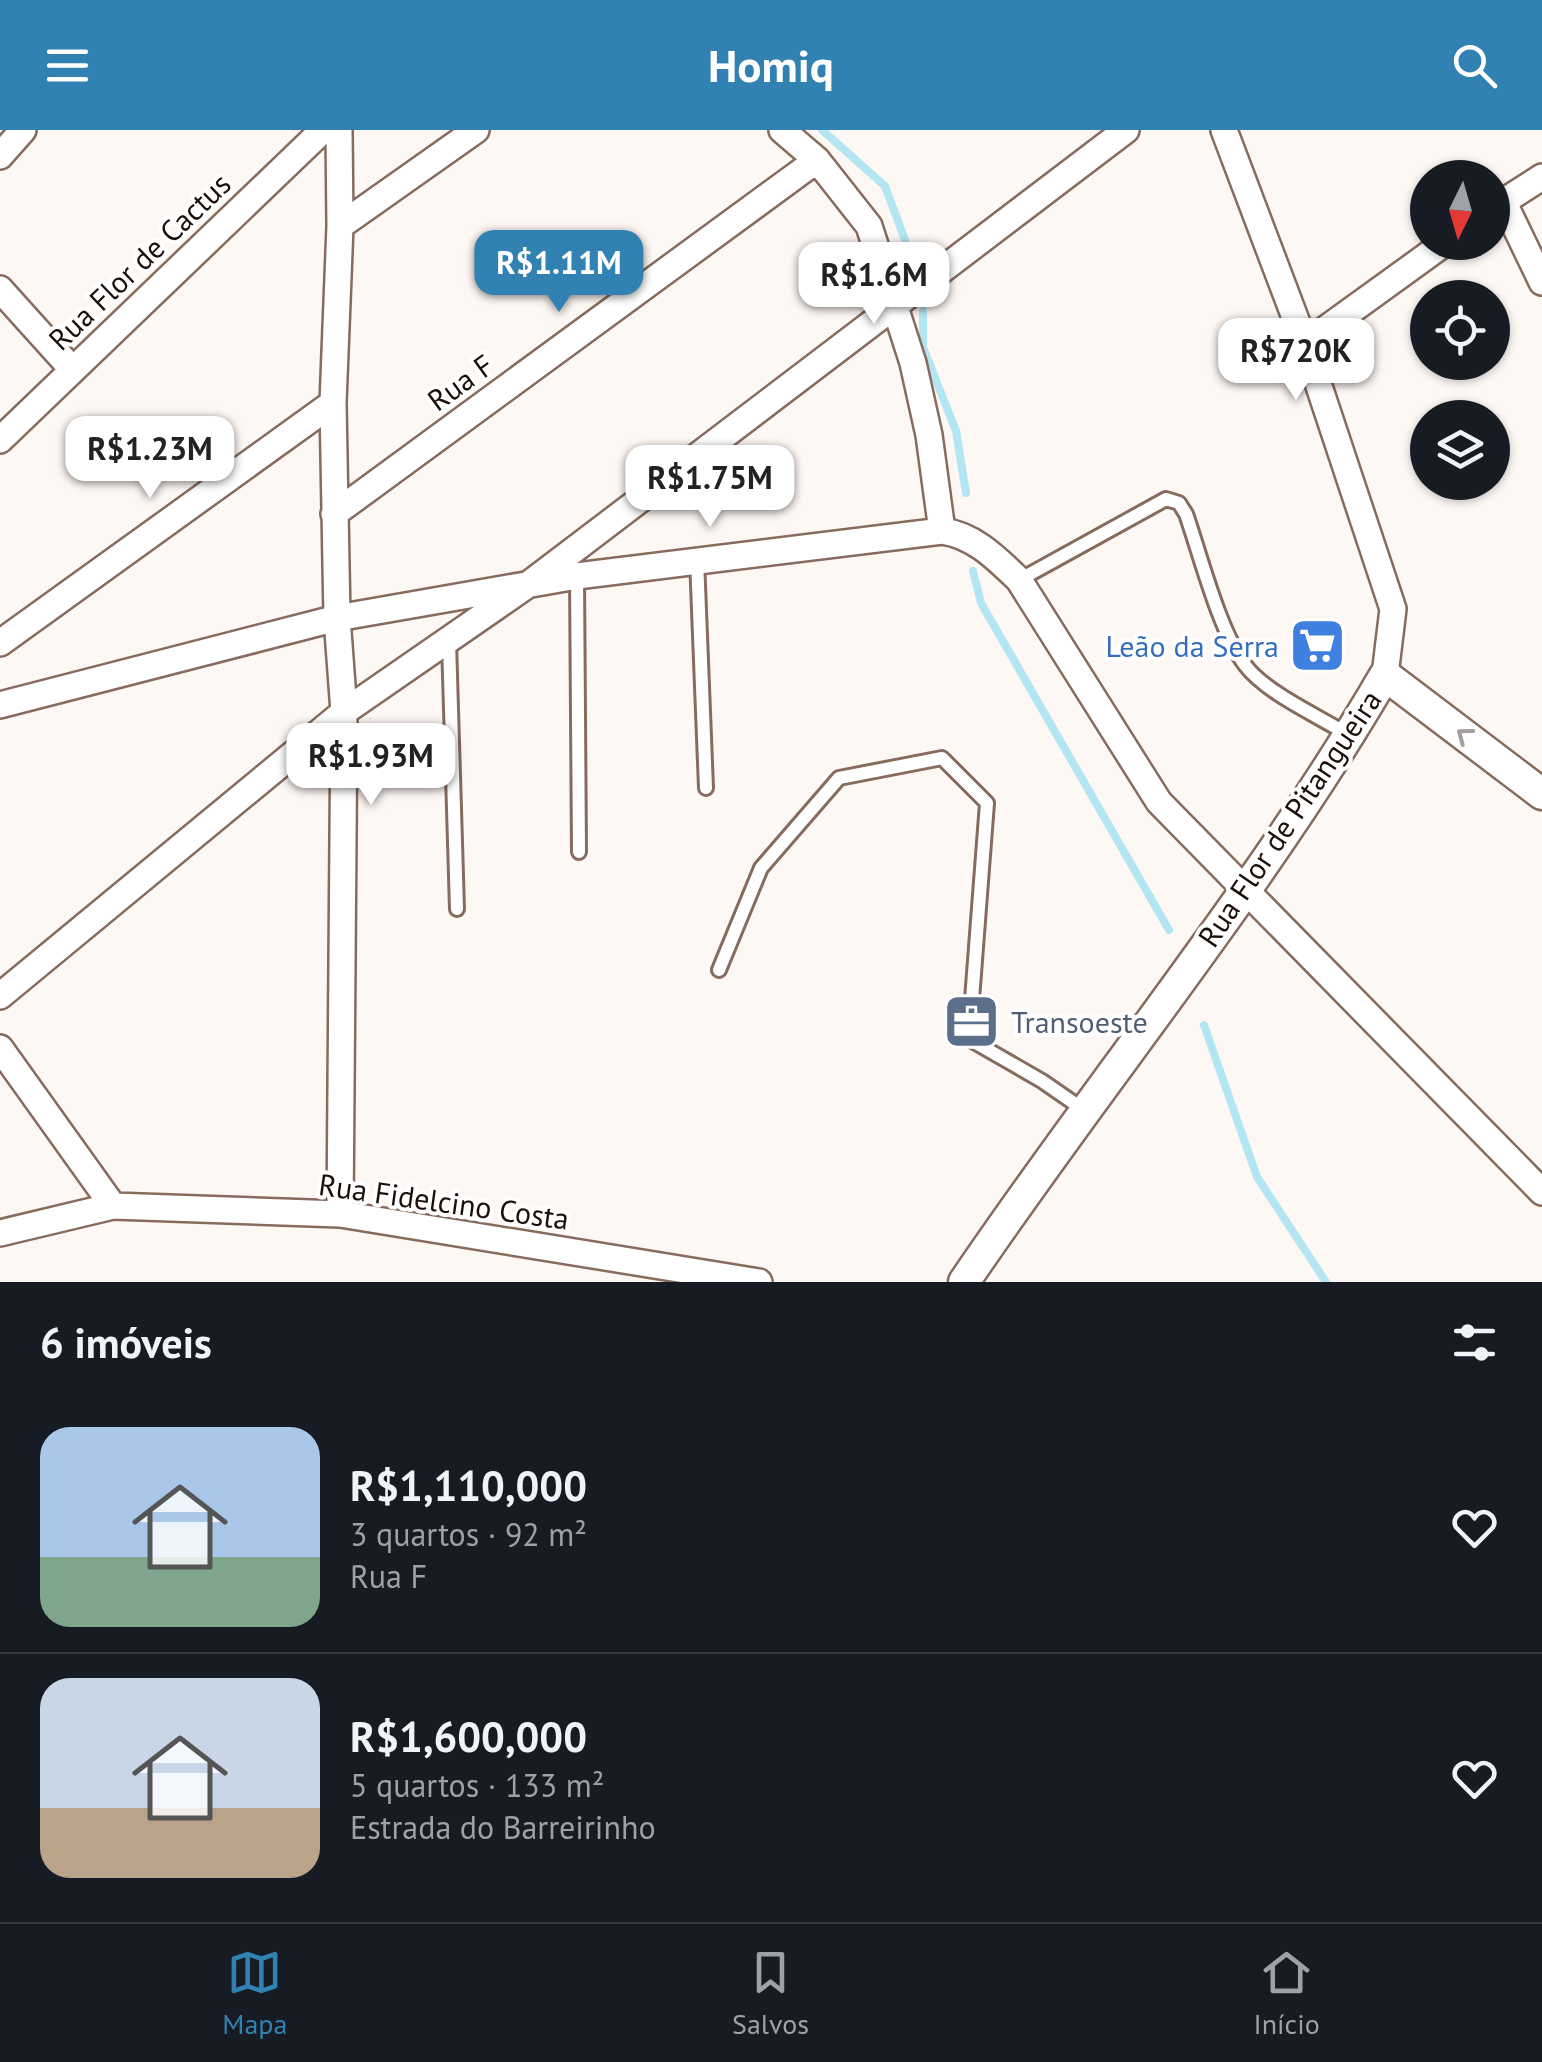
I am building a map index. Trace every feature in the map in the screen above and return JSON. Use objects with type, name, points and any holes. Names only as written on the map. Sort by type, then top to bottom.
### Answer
[{"type":"street","points":[[0,156],[23,130]]},
{"type":"street","name":"Rua Flor de Cactus","points":[[0,440],[324,130]]},
{"type":"street","points":[[340,130],[333,403],[337,618],[344,712],[340,1214]]},
{"type":"street","points":[[340,226],[476,130]]},
{"type":"street","points":[[782,130],[817,160],[869,226],[897,306],[930,435],[942,531]]},
{"type":"street","points":[[0,996],[344,712],[530,584],[1126,130]]},
{"type":"street","name":"Rua Flor de Pitangueira","points":[[964,1282],[1246,888],[1350,736],[1385,675],[1393,609],[1305,344],[1224,130]]},
{"type":"street","name":"Rua F","points":[[334,514],[817,160]]},
{"type":"street","points":[[1510,197],[1542,177]]},
{"type":"street","points":[[1510,226],[1542,282]]},
{"type":"street","points":[[1305,344],[1421,260]]},
{"type":"street","points":[[0,289],[72,370]]},
{"type":"street","points":[[0,643],[333,403]]},
{"type":"street","points":[[0,706],[337,618],[698,559],[956,532],[992,553],[1019,580],[1159,802],[1542,1192]]},
{"type":"street","points":[[1385,675],[1542,794]]},
{"type":"street","points":[[0,1048],[113,1206]]},
{"type":"street","name":"Rua Fidelcino Costa","points":[[0,1234],[113,1206],[340,1214],[759,1282]]},
{"type":"lane","points":[[1019,580],[1166,499],[1179,502],[1227,630],[1245,665],[1262,682],[1350,736]]},
{"type":"lane","points":[[698,559],[706,788]]},
{"type":"lane","points":[[577,576],[578,852]]},
{"type":"lane","points":[[448,640],[457,909]]},
{"type":"lane","points":[[719,970],[761,868],[839,778],[942,758],[987,803],[969,1039],[1084,1110]]},
{"type":"waterway","points":[[822,130],[885,186],[905,240]]},
{"type":"waterway","points":[[923,311],[923,347],[956,431],[966,493]]},
{"type":"waterway","points":[[973,571],[981,603],[1169,930]]},
{"type":"waterway","points":[[1204,1025],[1257,1177],[1326,1282]]},
{"type":"place","name":"Leão da Serra","points":[[1318,645]]},
{"type":"place","name":"Transoeste","points":[[972,1021]]}]
